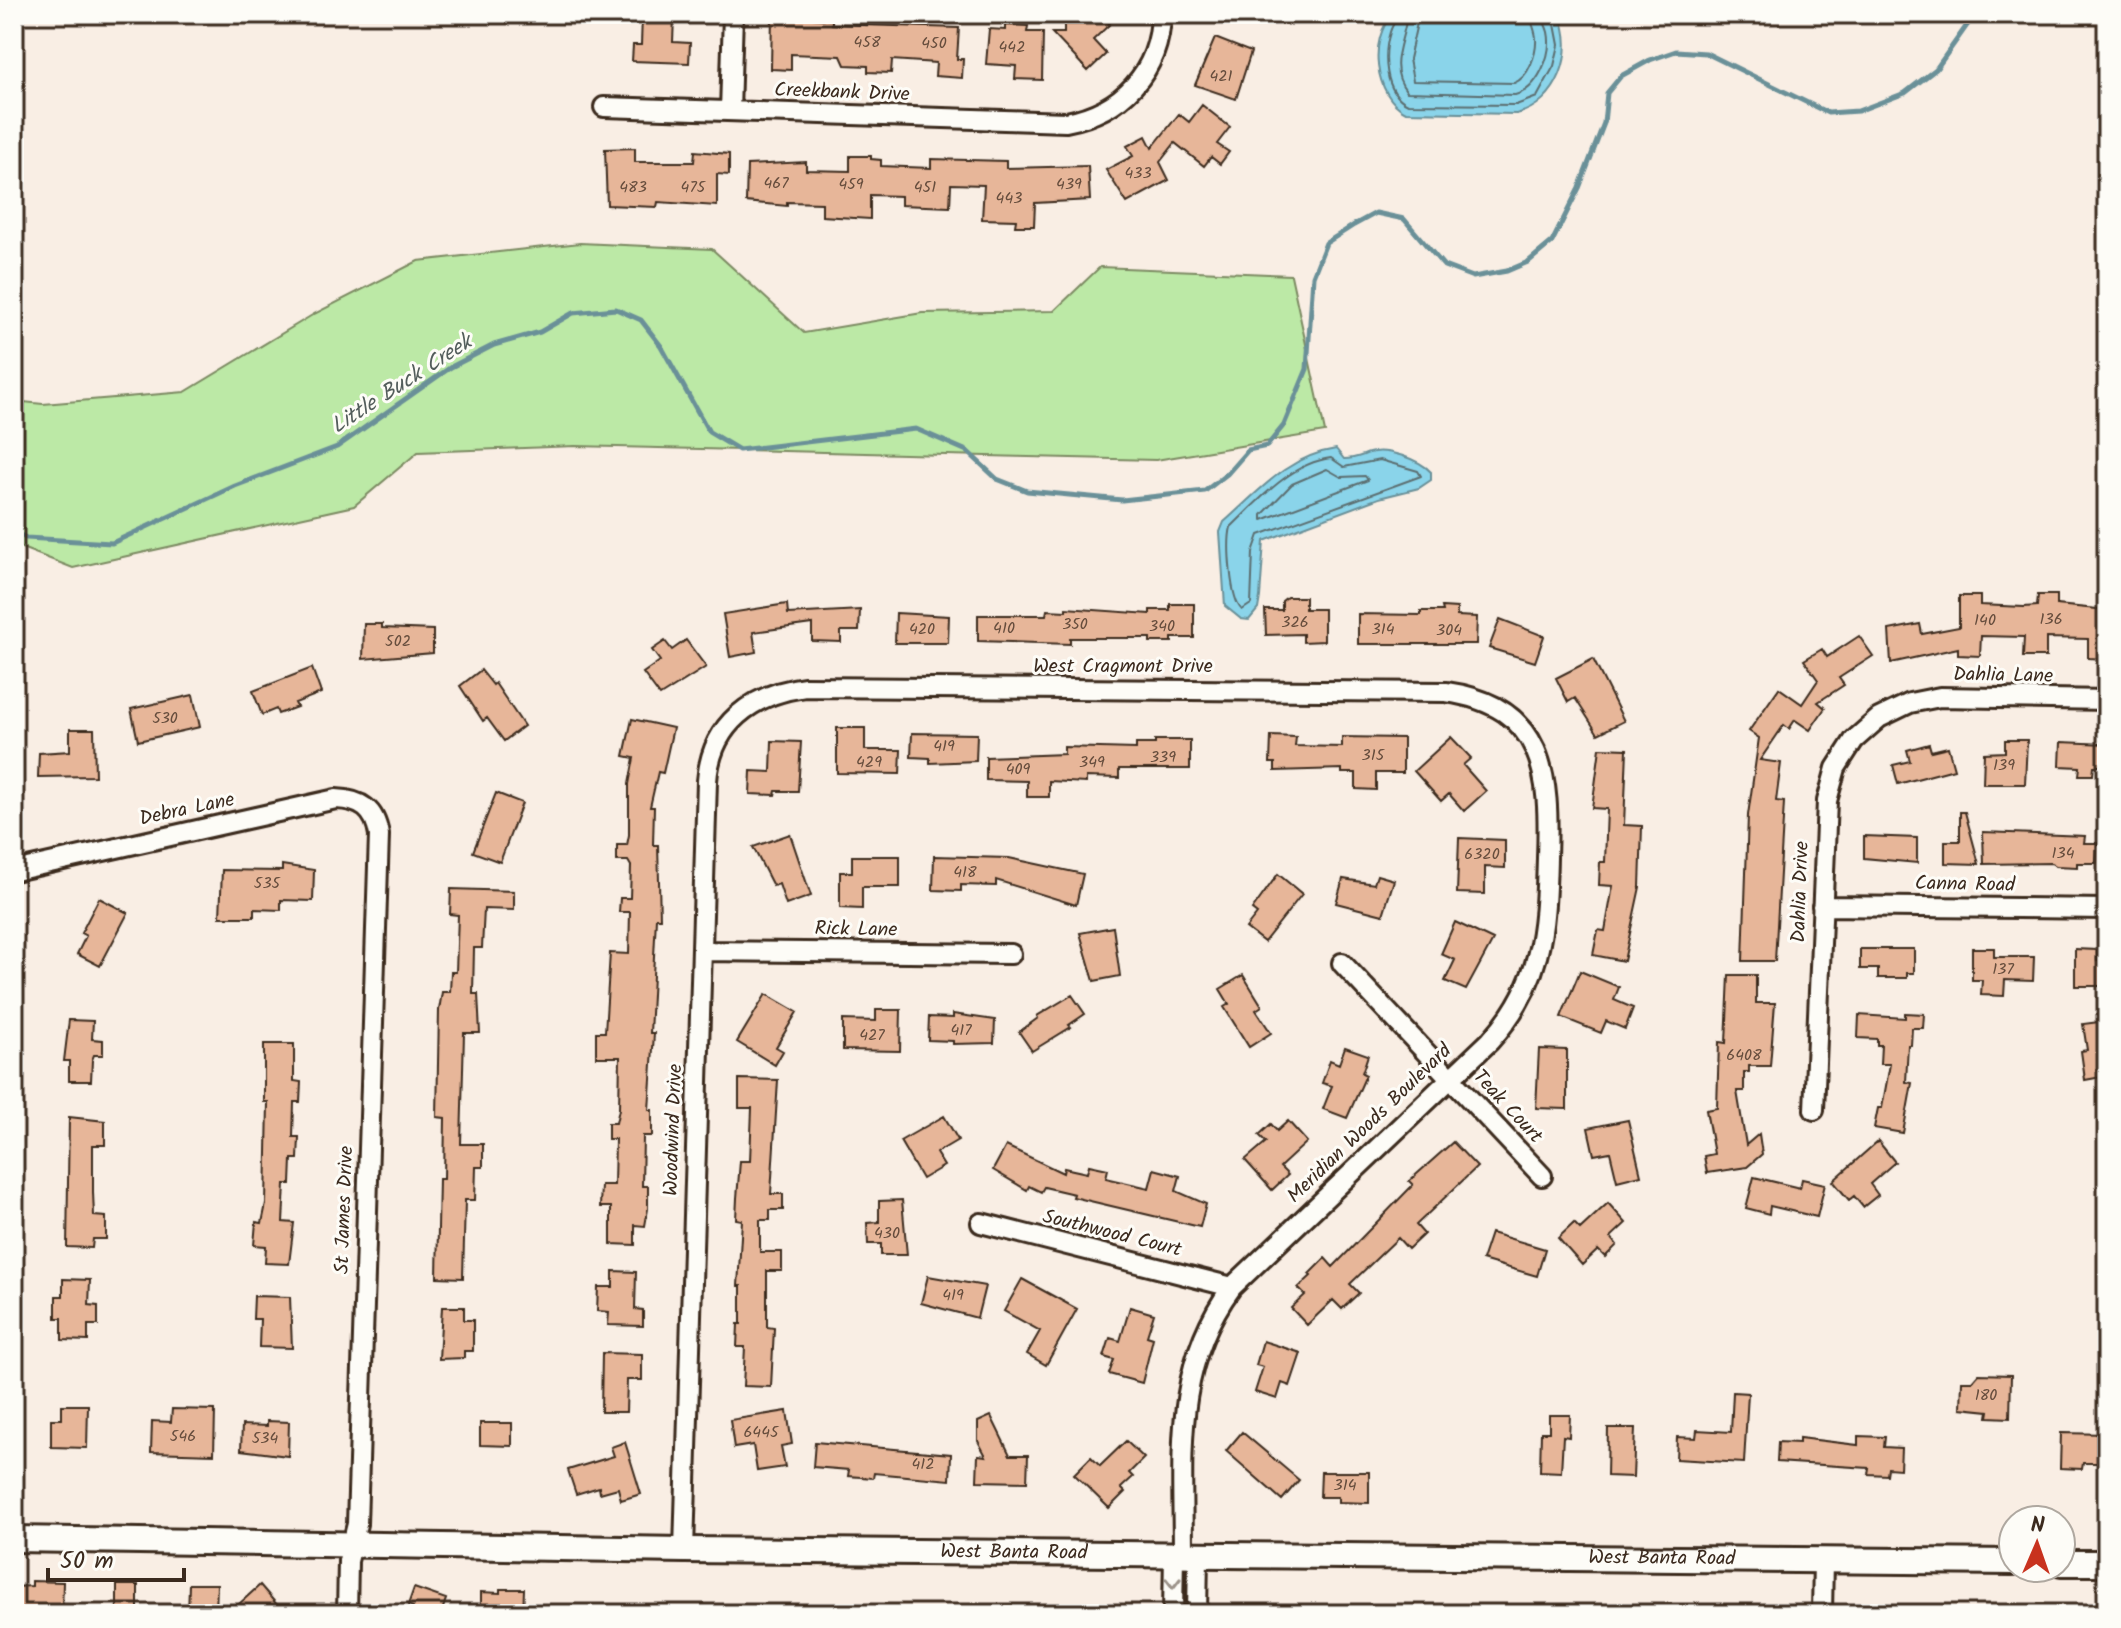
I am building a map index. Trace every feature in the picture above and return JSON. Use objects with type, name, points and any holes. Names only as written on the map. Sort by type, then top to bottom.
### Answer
[{"type":"street","points":[[730,111],[733,14]]},
{"type":"street","name":"Creekbank Drive","points":[[604,107],[1078,120],[1117,102],[1140,80],[1157,44],[1161,14]]},
{"type":"street","name":"West Cragmont Drive","points":[[733,718],[766,695],[821,687],[1446,692],[1489,703],[1514,721]]},
{"type":"street","name":"Dahlia Lane","points":[[1900,708],[1940,697],[2107,700]]},
{"type":"street","name":"Dahlia Drive","points":[[1814,1110],[1827,801],[1833,776],[1860,734],[1879,718],[1900,708]]},
{"type":"street","name":"Woodwind Drive","points":[[684,1550],[708,768],[720,735],[733,718]]},
{"type":"street","name":"Meridian Woods Boulevard","points":[[1185,1553],[1184,1421],[1189,1379],[1205,1331],[1232,1287],[1490,1041],[1517,1007],[1532,977],[1542,944],[1548,788],[1537,752],[1514,721]]},
{"type":"street","name":"Debra Lane","points":[[14,871],[336,799],[351,800],[368,808]]},
{"type":"street","name":"St James Drive","points":[[347,1614],[348,1561],[354,1545],[379,835],[368,808]]},
{"type":"street","name":"Canna Road","points":[[1822,906],[2107,909]]},
{"type":"street","name":"Rick Lane","points":[[702,951],[1011,954]]},
{"type":"street","name":"Teak Court","points":[[1342,963],[1542,1176]]},
{"type":"street","name":"Southwood Court","points":[[981,1223],[1232,1287]]},
{"type":"street","name":"West Banta Road","points":[[14,1539],[684,1550],[1997,1562]]},
{"type":"street","points":[[1173,1614],[1185,1553]]},
{"type":"street","points":[[1185,1553],[1197,1614]]},
{"type":"street","points":[[1822,1614],[1823,1559]]},
{"type":"street","points":[[2077,1563],[2107,1563]]},
{"type":"green space","points":[[580,243],[712,249],[804,333],[922,313],[1054,311],[1100,267],[1291,275],[1325,432],[1156,460],[575,446],[418,452],[354,506],[73,568],[14,545],[14,401],[43,404],[185,392],[314,314],[418,261]]},
{"type":"water","points":[[1393,14],[1559,14],[1566,44],[1560,74],[1543,99],[1516,114],[1406,112],[1387,93],[1378,66],[1380,38]]},
{"type":"water","points":[[1336,449],[1344,459],[1376,452],[1402,456],[1426,467],[1431,472],[1431,480],[1419,488],[1379,498],[1264,541],[1258,609],[1249,620],[1241,619],[1225,606],[1220,532],[1224,522],[1275,476],[1303,459]]},
{"type":"building","points":[[772,14],[832,20],[832,24],[959,28],[957,59],[963,59],[962,78],[935,76],[936,63],[892,60],[891,73],[868,72],[868,66],[845,65],[841,56],[791,54],[791,70],[771,69]]},
{"type":"building","points":[[1078,14],[1100,14],[1110,24],[1093,40],[1106,54],[1088,71],[1052,33],[1064,33],[1064,24]]},
{"type":"building","points":[[642,16],[674,17],[673,42],[690,43],[689,63],[632,61],[633,45],[641,45]]},
{"type":"building","points":[[1005,25],[1028,26],[1027,32],[1043,32],[1042,80],[1015,79],[1016,66],[986,64],[989,29],[1005,30]]},
{"type":"building","points":[[1215,38],[1251,52],[1236,99],[1195,85]]},
{"type":"building","points":[[1202,105],[1230,127],[1217,144],[1229,152],[1220,164],[1211,157],[1204,166],[1175,143],[1160,162],[1169,180],[1127,203],[1106,170],[1133,156],[1127,146],[1146,136],[1152,148],[1179,114],[1189,122]]},
{"type":"building","points":[[635,148],[635,162],[694,162],[695,151],[729,154],[729,175],[717,174],[717,206],[658,202],[657,207],[607,205],[605,149]]},
{"type":"building","points":[[850,156],[871,156],[871,159],[881,160],[881,166],[931,168],[931,159],[1006,161],[1006,168],[1088,166],[1090,200],[1035,203],[1034,226],[1015,226],[1016,220],[982,219],[984,185],[951,184],[950,207],[901,205],[901,196],[870,195],[870,219],[822,216],[822,203],[787,202],[787,206],[746,202],[747,165],[806,162],[806,170],[850,171]]},
{"type":"building","points":[[2038,595],[2057,595],[2057,605],[2107,610],[2107,659],[2088,658],[2088,639],[2046,638],[2046,657],[2023,657],[2024,637],[1981,636],[1980,656],[1958,655],[1958,648],[1891,663],[1889,630],[1920,624],[1922,634],[1959,627],[1959,596],[1980,596],[1980,605],[2024,607],[2037,606]]},
{"type":"building","points":[[1287,597],[1305,597],[1305,609],[1324,609],[1324,641],[1303,642],[1303,634],[1266,635],[1265,610],[1282,610],[1282,601]]},
{"type":"building","points":[[787,604],[788,614],[860,610],[859,631],[841,631],[841,642],[812,641],[812,624],[753,632],[756,652],[730,657],[723,614]]},
{"type":"building","points":[[1170,604],[1194,604],[1194,638],[1150,642],[1150,638],[1070,638],[1070,644],[978,641],[978,615],[1046,615],[1047,610],[1066,611],[1066,608],[1150,614],[1150,610],[1170,610]]},
{"type":"building","points":[[1442,607],[1457,608],[1457,616],[1477,617],[1476,644],[1358,644],[1358,614],[1421,615],[1421,611],[1443,611]]},
{"type":"building","points":[[896,613],[949,616],[948,643],[895,643]]},
{"type":"building","points":[[1500,619],[1544,636],[1535,662],[1489,648]]},
{"type":"building","points":[[364,624],[382,624],[382,628],[433,630],[433,653],[363,659]]},
{"type":"building","points":[[1859,636],[1873,656],[1839,678],[1844,685],[1818,702],[1825,708],[1810,730],[1795,720],[1789,729],[1784,725],[1760,760],[1781,763],[1776,801],[1784,802],[1775,961],[1743,961],[1748,815],[1759,738],[1749,731],[1779,688],[1802,704],[1818,680],[1804,660],[1822,649],[1827,657]]},
{"type":"building","points":[[686,640],[706,667],[660,696],[643,673],[660,661],[652,650],[665,641],[672,650]]},
{"type":"building","points":[[1593,659],[1624,721],[1598,734],[1575,698],[1568,702],[1556,678]]},
{"type":"building","points":[[312,668],[321,693],[295,703],[297,707],[278,714],[276,709],[262,715],[253,691]]},
{"type":"building","points":[[481,670],[493,685],[495,683],[524,726],[504,741],[487,718],[483,721],[460,686]]},
{"type":"building","points":[[193,695],[200,727],[138,741],[131,709]]},
{"type":"building","points":[[632,719],[673,728],[663,773],[658,772],[650,807],[654,807],[653,845],[658,845],[660,918],[656,918],[650,1033],[654,1033],[649,1110],[652,1110],[652,1136],[643,1136],[642,1186],[648,1186],[648,1209],[645,1226],[635,1225],[635,1245],[611,1244],[611,1207],[600,1207],[601,1185],[614,1185],[615,1139],[608,1139],[608,1123],[616,1123],[619,1109],[620,1057],[596,1057],[596,1032],[605,1032],[610,953],[629,954],[630,912],[619,912],[620,898],[630,898],[631,866],[628,861],[617,861],[617,845],[627,845],[629,835],[629,784],[634,758],[624,756]]},
{"type":"building","points":[[837,728],[865,728],[865,750],[901,750],[900,774],[837,773]]},
{"type":"building","points":[[70,729],[94,729],[95,776],[38,777],[39,753],[70,751]]},
{"type":"building","points":[[912,733],[977,734],[976,761],[930,763],[930,758],[911,757]]},
{"type":"building","points":[[1271,736],[1296,737],[1295,746],[1342,747],[1342,737],[1403,738],[1403,773],[1376,773],[1376,790],[1356,789],[1356,773],[1342,773],[1342,769],[1275,771],[1275,763],[1270,763]]},
{"type":"building","points":[[1451,737],[1471,758],[1463,765],[1486,791],[1464,811],[1449,794],[1441,801],[1414,771]]},
{"type":"building","points":[[1155,740],[1190,740],[1190,769],[1119,769],[1119,778],[1086,777],[1086,783],[1049,781],[1049,797],[1027,797],[1027,781],[986,780],[986,757],[1064,754],[1064,747],[1136,749],[1136,744],[1155,744]]},
{"type":"building","points":[[2005,740],[2027,740],[2025,784],[1983,784],[1984,753],[2005,752]]},
{"type":"building","points":[[772,741],[801,742],[798,791],[776,791],[775,795],[750,794],[751,771],[771,772]]},
{"type":"building","points":[[2061,742],[2107,744],[2107,766],[2094,766],[2093,775],[2079,775],[2080,767],[2060,766]]},
{"type":"building","points":[[1929,744],[1931,751],[1948,747],[1954,769],[1898,784],[1893,765],[1910,761],[1907,750]]},
{"type":"building","points":[[1600,748],[1627,749],[1624,825],[1642,826],[1640,887],[1624,961],[1593,955],[1598,930],[1605,931],[1613,886],[1599,885],[1600,862],[1605,862],[1607,809],[1592,808]]},
{"type":"building","points":[[496,793],[522,803],[500,862],[473,852]]},
{"type":"building","points":[[1960,812],[1965,812],[1979,864],[1945,863],[1945,841],[1960,841]]},
{"type":"building","points":[[1983,832],[2085,836],[2084,843],[2097,843],[2096,863],[2077,863],[2077,867],[2051,863],[1984,864]]},
{"type":"building","points":[[790,834],[811,896],[786,905],[779,884],[773,886],[753,847]]},
{"type":"building","points":[[1864,836],[1917,838],[1917,863],[1864,858]]},
{"type":"building","points":[[1459,838],[1505,840],[1505,868],[1485,867],[1485,894],[1457,893]]},
{"type":"building","points":[[852,856],[900,856],[900,887],[862,887],[862,909],[840,908],[840,872],[852,872]]},
{"type":"building","points":[[934,856],[1009,858],[1083,874],[1076,905],[996,880],[996,886],[961,885],[961,891],[933,890]]},
{"type":"building","points":[[282,865],[314,870],[313,901],[281,900],[281,910],[254,909],[254,917],[220,917],[222,870],[282,871]]},
{"type":"building","points":[[1278,874],[1302,894],[1264,942],[1246,928],[1257,914],[1252,910]]},
{"type":"building","points":[[1377,875],[1394,880],[1383,915],[1336,903],[1343,879],[1374,884]]},
{"type":"building","points":[[451,889],[514,891],[514,910],[484,909],[482,948],[474,948],[473,994],[478,994],[480,1033],[464,1033],[461,1144],[483,1144],[483,1167],[476,1167],[475,1200],[465,1200],[463,1278],[437,1277],[439,1179],[444,1179],[445,1118],[437,1117],[439,1010],[442,992],[450,992],[451,972],[456,972],[458,915],[450,914]]},
{"type":"building","points":[[99,898],[128,913],[100,966],[77,954],[86,936],[81,933]]},
{"type":"building","points":[[1455,922],[1493,940],[1466,990],[1445,981],[1455,960],[1441,954]]},
{"type":"building","points":[[1113,927],[1120,976],[1094,981],[1080,933]]},
{"type":"building","points":[[1972,948],[1994,948],[1994,957],[2034,957],[2033,981],[2005,980],[2004,996],[1981,995],[1982,980],[1972,980]]},
{"type":"building","points":[[1860,949],[1914,949],[1914,973],[1907,973],[1907,978],[1878,978],[1878,969],[1860,969]]},
{"type":"building","points":[[2075,949],[2097,950],[2097,961],[2107,962],[2107,986],[2075,986]]},
{"type":"building","points":[[1580,971],[1619,987],[1614,1000],[1633,1008],[1625,1029],[1606,1021],[1601,1033],[1561,1017]]},
{"type":"building","points":[[1243,975],[1262,1006],[1256,1010],[1271,1033],[1249,1047],[1224,1007],[1229,1004],[1220,989]]},
{"type":"building","points":[[1729,975],[1756,975],[1756,1003],[1775,1003],[1770,1066],[1749,1066],[1749,1072],[1744,1072],[1744,1091],[1737,1091],[1746,1145],[1759,1134],[1762,1154],[1747,1167],[1707,1173],[1704,1156],[1714,1154],[1706,1110],[1717,1108],[1719,1042],[1726,1043]]},
{"type":"building","points":[[766,994],[797,1012],[776,1047],[783,1051],[775,1065],[737,1042]]},
{"type":"building","points":[[1072,995],[1085,1014],[1069,1025],[1071,1027],[1032,1051],[1019,1032],[1037,1016]]},
{"type":"building","points":[[876,1010],[901,1010],[900,1051],[843,1050],[843,1020],[876,1021]]},
{"type":"building","points":[[1905,1013],[1924,1014],[1923,1028],[1912,1028],[1911,1045],[1908,1045],[1906,1082],[1912,1083],[1903,1133],[1874,1128],[1878,1108],[1882,1108],[1890,1064],[1880,1064],[1881,1045],[1877,1045],[1877,1039],[1858,1038],[1859,1015],[1905,1018]]},
{"type":"building","points":[[953,1014],[995,1020],[994,1043],[953,1044],[953,1041],[928,1040],[929,1017],[953,1018]]},
{"type":"building","points":[[69,1020],[93,1021],[92,1039],[103,1040],[103,1055],[94,1055],[92,1060],[91,1081],[69,1081],[69,1061],[64,1061]]},
{"type":"building","points":[[2107,1021],[2107,1076],[2085,1080],[2081,1051],[2087,1050],[2083,1024]]},
{"type":"building","points":[[264,1044],[294,1044],[294,1081],[301,1082],[300,1102],[294,1102],[293,1137],[299,1137],[298,1159],[292,1159],[291,1184],[285,1184],[283,1222],[294,1223],[289,1264],[265,1263],[266,1246],[254,1245],[256,1222],[262,1223],[266,1204],[268,1102],[264,1102]]},
{"type":"building","points":[[1345,1047],[1368,1055],[1362,1073],[1366,1075],[1347,1118],[1323,1109],[1332,1086],[1322,1083],[1330,1060],[1339,1064]]},
{"type":"building","points":[[1539,1049],[1567,1050],[1567,1109],[1536,1108]]},
{"type":"building","points":[[739,1079],[778,1080],[771,1194],[783,1194],[783,1210],[770,1210],[770,1220],[760,1220],[760,1252],[782,1252],[782,1271],[767,1271],[767,1327],[774,1328],[771,1387],[743,1386],[745,1347],[737,1347],[738,1324],[741,1324],[741,1286],[738,1286],[742,1220],[736,1219],[737,1198],[740,1161],[750,1161],[752,1108],[739,1108]]},
{"type":"building","points":[[944,1116],[958,1140],[936,1153],[944,1166],[922,1179],[900,1141]]},
{"type":"building","points":[[69,1117],[105,1121],[105,1145],[93,1145],[93,1192],[94,1216],[106,1217],[106,1239],[93,1239],[92,1248],[67,1247]]},
{"type":"building","points":[[1628,1120],[1641,1175],[1617,1181],[1610,1152],[1594,1155],[1588,1128]]},
{"type":"building","points":[[1288,1121],[1307,1142],[1280,1167],[1288,1175],[1272,1190],[1245,1160],[1266,1142],[1259,1135],[1271,1124],[1277,1131]]},
{"type":"building","points":[[1878,1141],[1895,1162],[1870,1184],[1878,1195],[1863,1207],[1854,1196],[1849,1200],[1833,1181]]},
{"type":"building","points":[[1453,1142],[1477,1167],[1416,1225],[1424,1234],[1408,1249],[1398,1238],[1350,1284],[1359,1293],[1342,1309],[1333,1300],[1307,1325],[1291,1308],[1305,1295],[1298,1288],[1311,1276],[1309,1274],[1325,1258],[1333,1267],[1413,1185],[1409,1181]]},
{"type":"building","points":[[1006,1146],[1063,1173],[1064,1168],[1087,1173],[1089,1165],[1108,1169],[1106,1178],[1149,1188],[1154,1169],[1180,1176],[1176,1191],[1206,1204],[1200,1227],[1073,1197],[1074,1194],[1044,1187],[1041,1192],[1029,1186],[1027,1190],[993,1170]]},
{"type":"building","points":[[1754,1177],[1800,1188],[1802,1179],[1825,1184],[1817,1217],[1770,1206],[1769,1214],[1746,1208]]},
{"type":"building","points":[[902,1200],[907,1255],[881,1255],[881,1244],[868,1244],[867,1223],[879,1222],[879,1201]]},
{"type":"building","points":[[1608,1203],[1626,1223],[1611,1237],[1617,1245],[1605,1257],[1598,1250],[1582,1265],[1558,1238],[1574,1223],[1580,1229]]},
{"type":"building","points":[[1491,1233],[1545,1249],[1537,1276],[1482,1260]]},
{"type":"building","points":[[613,1271],[636,1272],[635,1309],[643,1310],[643,1326],[608,1325],[609,1312],[597,1311],[598,1287],[613,1287]]},
{"type":"building","points":[[928,1276],[985,1286],[977,1318],[921,1303]]},
{"type":"building","points":[[63,1279],[90,1280],[89,1305],[98,1306],[98,1325],[88,1325],[88,1341],[62,1340],[62,1318],[56,1318],[56,1296],[63,1296]]},
{"type":"building","points":[[1022,1279],[1077,1309],[1046,1365],[1027,1354],[1040,1331],[1004,1311]]},
{"type":"building","points":[[254,1296],[290,1297],[292,1348],[259,1347],[260,1319],[253,1319]]},
{"type":"building","points":[[442,1307],[464,1307],[464,1320],[473,1320],[473,1351],[464,1351],[464,1358],[439,1359]]},
{"type":"building","points":[[1130,1307],[1154,1314],[1147,1336],[1153,1338],[1142,1383],[1109,1374],[1114,1360],[1104,1357],[1110,1338],[1120,1341]]},
{"type":"building","points":[[1263,1341],[1301,1353],[1290,1386],[1282,1383],[1277,1399],[1255,1392],[1263,1367],[1256,1365]]},
{"type":"building","points":[[602,1353],[642,1354],[642,1380],[627,1380],[626,1412],[601,1412]]},
{"type":"building","points":[[1979,1374],[2011,1375],[2010,1418],[1988,1417],[1989,1411],[1961,1408],[1962,1381],[1973,1381]]},
{"type":"building","points":[[1733,1392],[1748,1393],[1744,1463],[1676,1459],[1677,1437],[1696,1438],[1697,1430],[1731,1432]]},
{"type":"building","points":[[62,1405],[88,1405],[87,1448],[51,1447],[51,1419],[62,1419]]},
{"type":"building","points":[[172,1409],[215,1410],[214,1454],[151,1452],[152,1421],[171,1422]]},
{"type":"building","points":[[787,1411],[792,1444],[781,1446],[785,1467],[757,1471],[753,1445],[734,1448],[730,1420]]},
{"type":"building","points":[[1549,1415],[1570,1415],[1569,1437],[1563,1436],[1561,1472],[1540,1471],[1541,1432],[1549,1432]]},
{"type":"building","points":[[991,1416],[1010,1455],[1028,1455],[1027,1482],[977,1481],[978,1455],[986,1456],[978,1441],[978,1422]]},
{"type":"building","points":[[267,1421],[289,1422],[288,1456],[241,1450],[242,1425],[267,1426]]},
{"type":"building","points":[[480,1423],[512,1423],[512,1446],[480,1445]]},
{"type":"building","points":[[1608,1428],[1635,1428],[1633,1477],[1607,1476]]},
{"type":"building","points":[[1242,1432],[1299,1480],[1282,1500],[1226,1451]]},
{"type":"building","points":[[2061,1433],[2107,1434],[2107,1463],[2083,1463],[2082,1469],[2060,1468]]},
{"type":"building","points":[[1858,1436],[1885,1437],[1884,1447],[1901,1448],[1900,1469],[1888,1468],[1887,1475],[1868,1474],[1869,1468],[1777,1462],[1778,1442],[1799,1443],[1799,1438],[1858,1445]]},
{"type":"building","points":[[1126,1441],[1144,1458],[1129,1473],[1133,1477],[1121,1488],[1125,1492],[1109,1508],[1074,1474],[1091,1457],[1100,1466]]},
{"type":"building","points":[[625,1442],[641,1494],[621,1500],[618,1488],[600,1493],[599,1487],[576,1494],[568,1470],[614,1456],[611,1447]]},
{"type":"building","points":[[815,1442],[951,1454],[950,1480],[874,1473],[873,1478],[848,1476],[849,1470],[813,1467]]},
{"type":"building","points":[[1321,1472],[1369,1472],[1369,1503],[1338,1502],[1338,1497],[1320,1497]]},
{"type":"building","points":[[32,1581],[63,1582],[62,1614],[14,1610],[14,1587],[32,1586]]},
{"type":"building","points":[[189,1584],[217,1584],[216,1614],[188,1614]]},
{"type":"building","points":[[117,1585],[138,1585],[138,1614],[117,1614]]},
{"type":"building","points":[[260,1585],[278,1606],[269,1614],[228,1614]]},
{"type":"building","points":[[414,1588],[446,1599],[441,1614],[411,1614],[413,1607],[408,1605]]},
{"type":"building","points":[[500,1589],[524,1589],[523,1614],[481,1614],[481,1592],[500,1593]]},
{"type":"waterway","name":"Little Buck Creek","points":[[14,532],[26,538],[112,543],[235,486],[337,447],[451,367],[494,345],[540,332],[573,313],[616,309],[641,320],[661,346],[709,432],[739,450],[916,429],[967,451],[997,479],[1027,491],[1122,500],[1205,491],[1227,474],[1248,450],[1267,446],[1284,425],[1307,369],[1313,276],[1326,243],[1354,225],[1376,213],[1404,219],[1444,266],[1473,277],[1507,271],[1528,262],[1552,242],[1579,188],[1604,123],[1607,93],[1621,76],[1650,60],[1676,51],[1706,53],[1828,113],[1858,111],[1905,93],[1936,69],[1975,14]]}]
